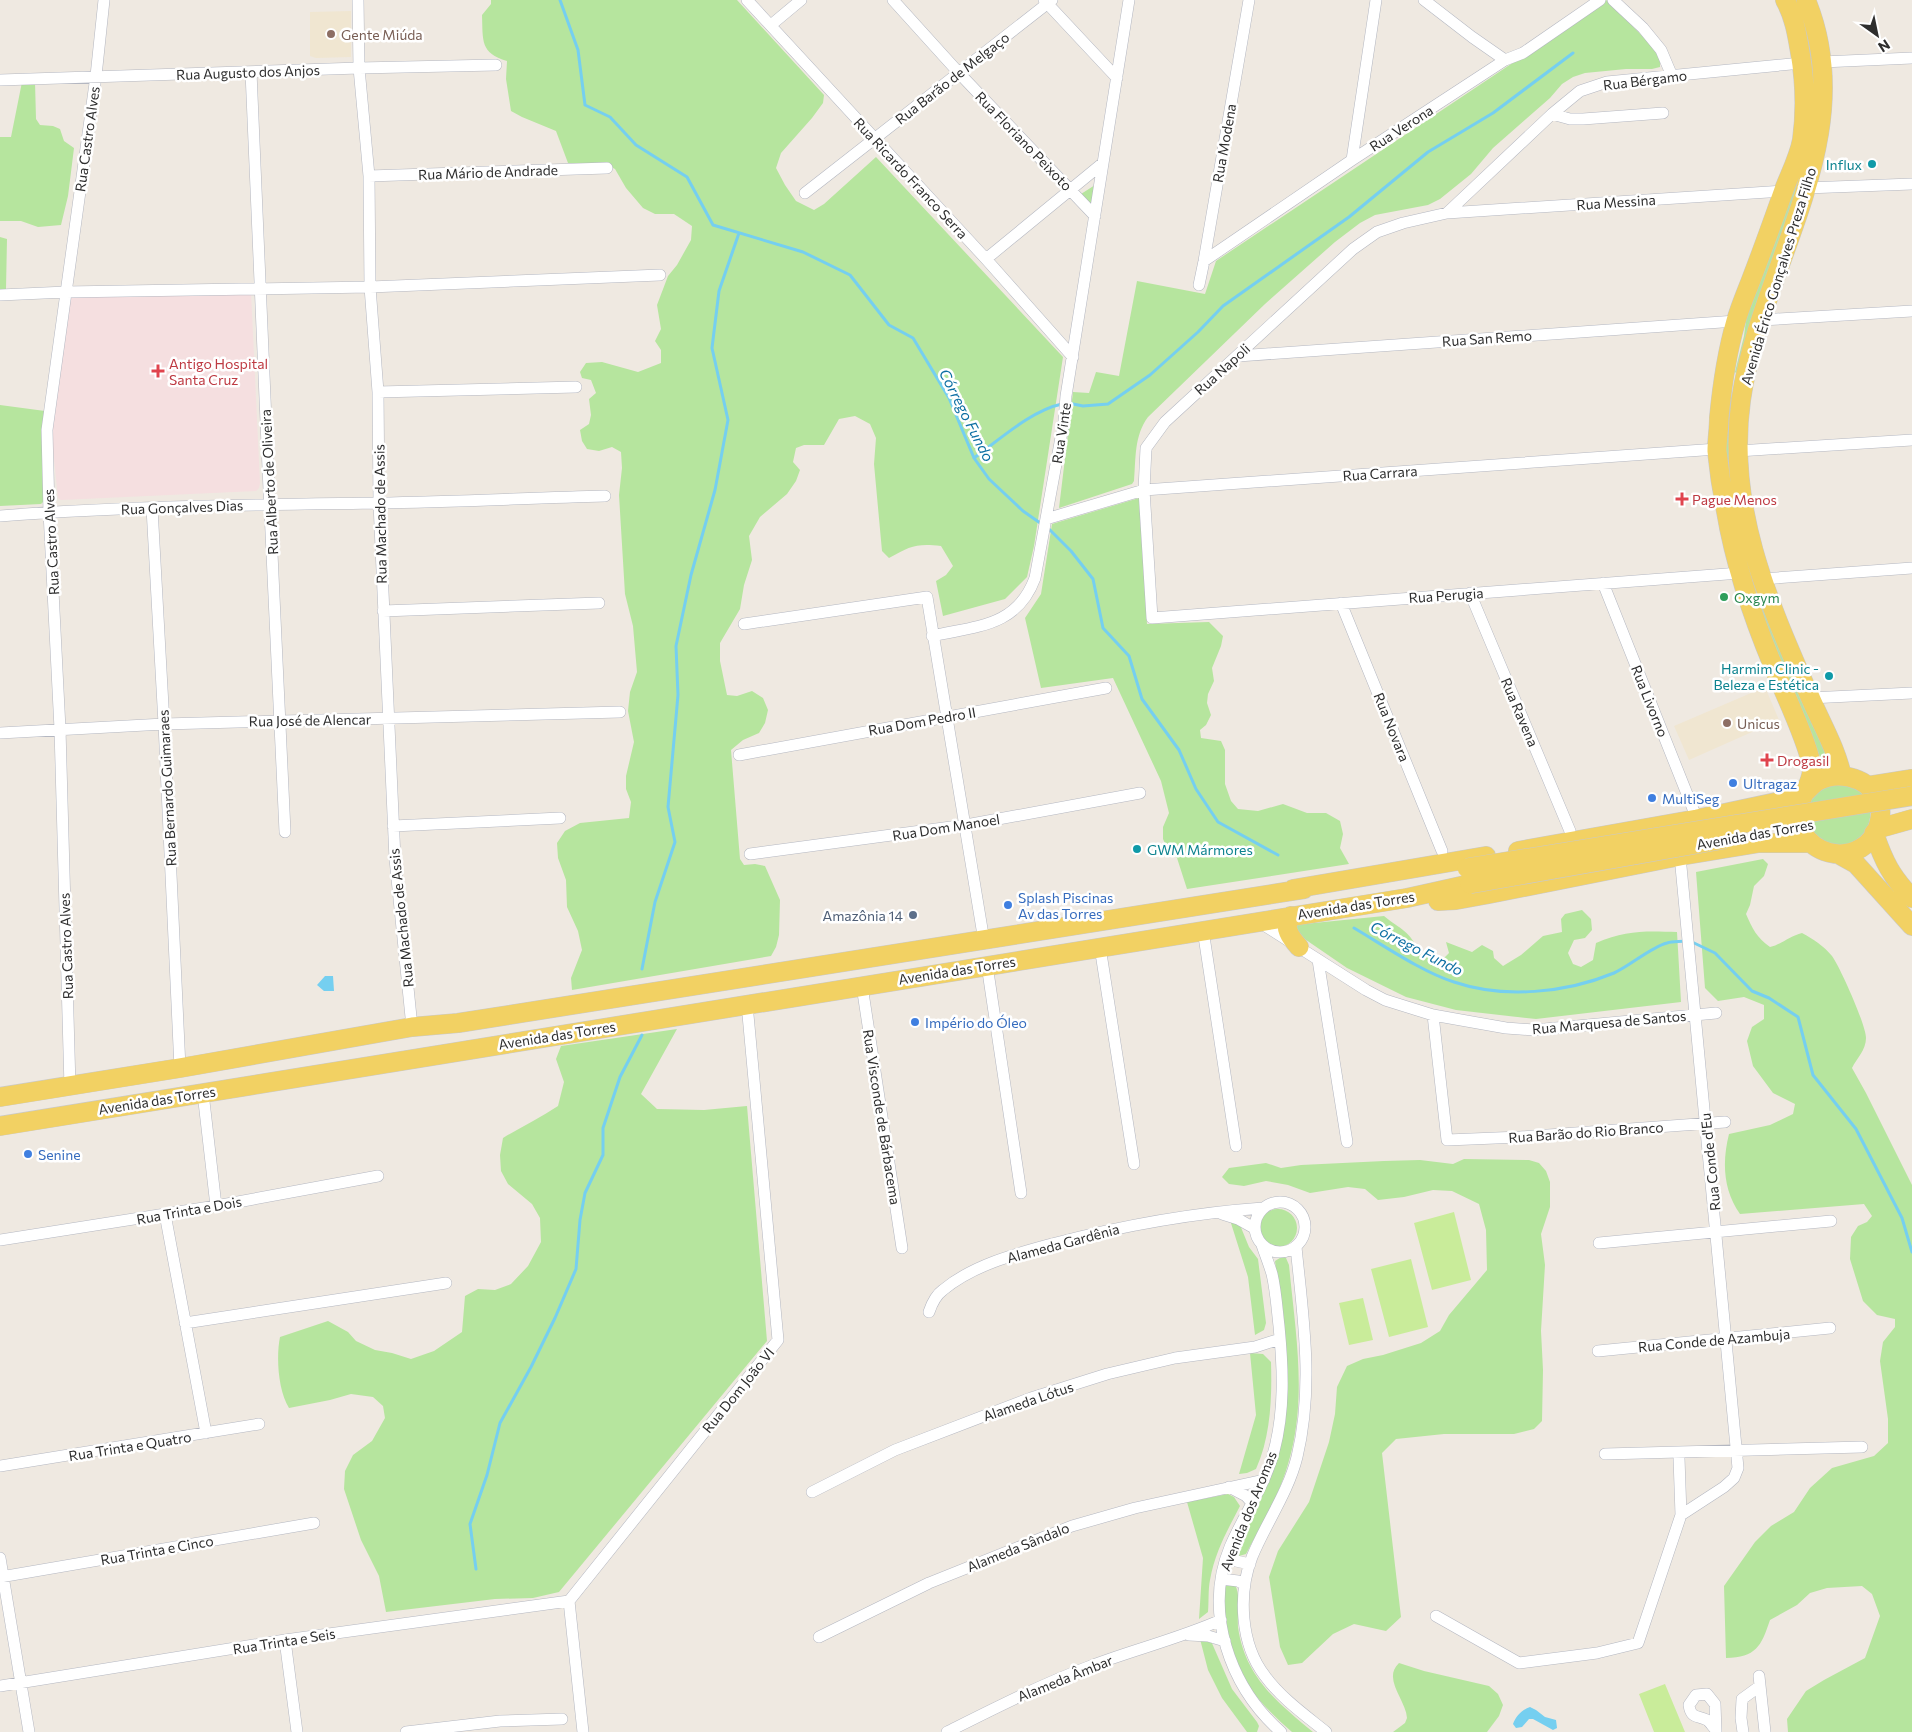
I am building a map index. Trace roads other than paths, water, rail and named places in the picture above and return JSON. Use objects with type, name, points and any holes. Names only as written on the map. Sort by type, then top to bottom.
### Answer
[{"type":"main road","name":"Avenida Érico Gonçalves Preza Filho","points":[[1785,0],[1796,29],[1802,63],[1805,104],[1802,142],[1736,321],[1722,390],[1717,449],[1726,511],[1740,573],[1764,644],[1799,726],[1808,753],[1812,772],[1799,806],[1799,821],[1804,835],[1815,846]]},
{"type":"main road","name":"Avenida Érico Gonçalves Preza Filho","points":[[1806,0],[1814,19],[1822,62],[1823,111],[1817,150],[1806,188],[1745,376],[1741,402],[1738,450],[1742,503],[1753,552],[1762,579],[1810,698],[1830,740],[1855,780],[1875,794],[1880,806],[1880,817],[1876,831],[1883,858],[1892,876],[1912,898]]},
{"type":"main road","points":[[1727,366],[1736,377],[1745,376]]},
{"type":"main road","points":[[1722,390],[1726,388],[1733,390],[1741,402]]},
{"type":"main road","points":[[1293,889],[1697,820],[1802,796],[1809,787],[1828,777],[1855,780],[1912,779]]},
{"type":"main road","name":"Avenida das Torres","points":[[0,1126],[1407,898],[1468,876],[1912,796]]},
{"type":"main road","name":"Avenida das Torres","points":[[0,1097],[180,1068],[412,1027],[458,1023],[1054,930],[1114,918],[1293,889],[1468,876],[1912,806]]},
{"type":"main road","points":[[1838,854],[1853,852],[1869,842],[1876,831],[1912,819]]},
{"type":"main road","points":[[1407,898],[1425,901],[1456,900],[1680,856],[1759,843],[1815,846],[1838,854],[1856,864],[1912,926]]},
{"type":"main road","points":[[1291,916],[1288,920],[1287,928],[1292,940],[1299,947]]},
{"type":"main road","points":[[1026,959],[1056,952],[1067,945],[1068,937],[1066,933],[1054,930]]},
{"type":"main road","points":[[412,1027],[409,1040],[410,1049],[414,1054],[424,1057]]},
{"type":"main road","points":[[331,1072],[357,1066],[368,1056],[369,1050],[366,1043],[359,1037]]},
{"type":"street","name":"Rua Castro Alves","points":[[70,1086],[60,730],[46,430],[96,76],[104,0]]},
{"type":"street","name":"Rua Machado de Assis","points":[[358,0],[359,68],[369,176],[370,287],[378,392],[379,503],[393,826],[412,1027]]},
{"type":"street","name":"Rua Ricardo Franco Serra","points":[[747,0],[986,259],[1072,357]]},
{"type":"street","points":[[771,25],[801,0]]},
{"type":"street","name":"Rua Floriano Peixoto","points":[[893,0],[959,73],[1095,216]]},
{"type":"street","name":"Rua Vinte","points":[[932,636],[994,622],[1009,615],[1024,601],[1031,591],[1064,421],[1072,357],[1129,0]]},
{"type":"street","name":"Rua Modena","points":[[1199,285],[1249,0]]},
{"type":"street","points":[[1352,160],[1376,0]]},
{"type":"street","points":[[1424,0],[1505,60]]},
{"type":"street","name":"Rua Verona","points":[[1204,261],[1352,160],[1505,60],[1523,53],[1600,0]]},
{"type":"street","points":[[1613,0],[1643,28],[1661,50],[1672,76]]},
{"type":"street","points":[[1048,1],[1117,78]]},
{"type":"street","name":"Rua Barão de Melgaço","points":[[805,192],[959,73],[1048,1]]},
{"type":"street","points":[[1822,62],[1912,58]]},
{"type":"street","name":"Rua Bérgamo","points":[[1447,213],[1552,114],[1580,91],[1607,82],[1802,63]]},
{"type":"street","name":"Rua Augusto dos Anjos","points":[[0,80],[496,64]]},
{"type":"street","name":"Rua Alberto de Oliveira","points":[[251,72],[258,288],[285,832]]},
{"type":"street","points":[[1552,114],[1570,119],[1583,119],[1663,113]]},
{"type":"street","points":[[986,259],[1103,163]]},
{"type":"street","name":"Rua Mário de Andrade","points":[[369,176],[607,168]]},
{"type":"street","points":[[1806,188],[1912,184]]},
{"type":"street","name":"Rua Messina","points":[[1447,213],[1784,191]]},
{"type":"street","name":"Rua Napoli","points":[[1152,618],[1144,490],[1146,448],[1165,422],[1352,249],[1377,232],[1403,222],[1447,213]]},
{"type":"street","points":[[0,295],[66,292],[370,287],[660,275]]},
{"type":"street","points":[[1762,320],[1912,311]]},
{"type":"street","name":"Rua San Remo","points":[[1238,356],[1736,321]]},
{"type":"street","points":[[378,392],[576,387]]},
{"type":"street","points":[[1738,450],[1912,440]]},
{"type":"street","name":"Rua Carrara","points":[[1046,521],[1144,490],[1717,449]]},
{"type":"street","name":"Rua Gonçalves Dias","points":[[0,516],[49,512],[270,504],[379,503],[605,496]]},
{"type":"street","name":"Rua Bernardo Guimaraes","points":[[152,508],[180,1068]]},
{"type":"street","points":[[1762,579],[1912,568]]},
{"type":"street","name":"Rua Perugia","points":[[1152,618],[1740,573]]},
{"type":"street","name":"Rua Livorno","points":[[1603,583],[1697,820]]},
{"type":"street","name":"Rua Ravena","points":[[1470,593],[1570,831]]},
{"type":"street","points":[[744,624],[927,598],[984,940]]},
{"type":"street","points":[[383,611],[599,603]]},
{"type":"street","name":"Rua Novara","points":[[1341,603],[1442,851]]},
{"type":"street","name":"Rua Dom Pedro II","points":[[739,755],[1106,688]]},
{"type":"street","points":[[1810,698],[1912,693]]},
{"type":"street","name":"Rua José de Alencar","points":[[0,733],[280,720],[388,719],[620,712]]},
{"type":"street","name":"Rua Dom Manoel","points":[[750,854],[966,825],[1140,793]]},
{"type":"street","points":[[393,826],[560,818]]},
{"type":"street","name":"Rua Conde d'Eu","points":[[1680,856],[1738,1468],[1734,1478],[1724,1487],[1681,1515]]},
{"type":"street","name":"Rua Marquesa de Santos","points":[[1257,922],[1366,990],[1385,1000],[1433,1015],[1506,1028],[1534,1030],[1716,1013]]},
{"type":"street","points":[[1203,930],[1236,1146]]},
{"type":"street","points":[[1100,947],[1134,1164]]},
{"type":"street","points":[[1318,960],[1347,1142]]},
{"type":"street","points":[[987,965],[1021,1193]]},
{"type":"street","name":"Rua Visconde de Bárbacema","points":[[862,986],[902,1248]]},
{"type":"street","name":"Rua Dom João VI","points":[[569,1601],[778,1340],[747,1004]]},
{"type":"street","name":"Rua Barão do Rio Branco","points":[[1433,1015],[1447,1140],[1520,1138],[1725,1122]]},
{"type":"street","points":[[203,1093],[216,1206]]},
{"type":"street","name":"Rua Trinta e Dois","points":[[0,1240],[216,1206],[378,1176]]},
{"type":"street","points":[[1284,1202],[1298,1209],[1305,1222],[1306,1230],[1304,1237],[1296,1247],[1287,1252],[1279,1252],[1272,1251],[1262,1245],[1256,1236],[1254,1228],[1255,1221],[1263,1208],[1270,1204],[1284,1202]]},
{"type":"street","name":"Alameda Gardênia","points":[[929,1312],[933,1301],[943,1290],[990,1264],[1014,1255],[1090,1234],[1154,1221],[1215,1212],[1263,1208]]},
{"type":"street","name":"Alameda Gardênia","points":[[1215,1212],[1238,1219],[1254,1228]]},
{"type":"street","points":[[165,1214],[206,1434]]},
{"type":"street","points":[[1599,1243],[1831,1221]]},
{"type":"street","name":"Avenida dos Aromas","points":[[1262,1245],[1272,1274],[1282,1355],[1281,1413],[1274,1451],[1264,1480],[1227,1556],[1219,1592],[1221,1620],[1229,1658],[1238,1679],[1254,1704],[1276,1730]]},
{"type":"street","name":"Avenida dos Aromas","points":[[1296,1247],[1306,1341],[1307,1384],[1302,1431],[1297,1458],[1287,1486],[1250,1564],[1244,1584],[1243,1605],[1246,1632],[1254,1658],[1259,1667],[1276,1689],[1326,1732]]},
{"type":"street","points":[[185,1323],[446,1283]]},
{"type":"street","name":"Rua Conde de Azambuja","points":[[1598,1351],[1830,1328]]},
{"type":"street","name":"Alameda Lótus","points":[[812,1492],[895,1450],[1040,1395],[1107,1374],[1175,1358],[1255,1347],[1280,1339]]},
{"type":"street","name":"Alameda Lótus","points":[[1255,1347],[1282,1355]]},
{"type":"street","name":"Rua Trinta e Quatro","points":[[0,1466],[259,1424]]},
{"type":"street","points":[[1605,1454],[1862,1448]]},
{"type":"street","points":[[1436,1616],[1519,1663],[1597,1653],[1638,1643],[1681,1515],[1679,1458]]},
{"type":"street","name":"Alameda Sândalo","points":[[819,1637],[929,1583],[1072,1526],[1135,1508],[1264,1480]]},
{"type":"street","points":[[1229,1487],[1246,1496],[1253,1504]]},
{"type":"street","name":"Rua Trinta e Cinco","points":[[2,1577],[314,1523]]},
{"type":"street","points":[[1227,1556],[1236,1561],[1250,1564]]},
{"type":"street","points":[[0,1558],[29,1732]]},
{"type":"street","points":[[1221,1579],[1238,1581],[1244,1584]]},
{"type":"street","points":[[569,1601],[583,1732]]},
{"type":"street","name":"Rua Trinta e Seis","points":[[0,1686],[285,1640],[569,1601]]},
{"type":"street","name":"Alameda Âmbar","points":[[947,1732],[1023,1694],[1087,1667],[1187,1635],[1221,1620]]},
{"type":"street","name":"Alameda Âmbar","points":[[1187,1635],[1208,1636],[1225,1641]]},
{"type":"street","points":[[285,1640],[297,1732]]},
{"type":"street","points":[[1743,1732],[1741,1718],[1742,1699],[1760,1681],[1765,1732]]},
{"type":"street","points":[[406,1732],[500,1721],[562,1719]]},
{"type":"water","points":[[325,976],[333,976],[334,991],[324,991],[317,985]]},
{"type":"water","points":[[1530,1707],[1545,1717],[1556,1720],[1557,1728],[1553,1730],[1533,1719],[1529,1719],[1522,1727],[1516,1728],[1513,1724],[1516,1718]]},
{"type":"waterway","name":"Córrego Fundo","points":[[560,0],[578,50],[585,105],[610,117],[636,145],[687,177],[713,225],[803,252],[850,275],[889,325],[913,338],[949,398],[974,458],[989,479],[1023,511],[1043,525]]},
{"type":"waterway","points":[[1068,403],[1083,406],[1108,404],[1150,375],[1198,332],[1223,306],[1349,217],[1428,152],[1493,113],[1573,53]]},
{"type":"waterway","points":[[642,969],[655,902],[675,842],[668,807],[678,695],[676,646],[691,575],[715,490],[728,420],[712,348],[719,291],[739,233]]},
{"type":"waterway","points":[[974,458],[1039,412],[1062,404]]},
{"type":"waterway","name":"Córrego Fundo","points":[[1048,528],[1071,551],[1093,579],[1103,628],[1129,656],[1142,699],[1179,750],[1196,789],[1218,822],[1278,855]]},
{"type":"waterway","name":"Córrego Fundo","points":[[1354,928],[1416,965],[1442,978],[1493,991],[1514,992],[1555,989],[1595,980],[1620,970],[1661,945],[1686,941]]},
{"type":"waterway","name":"Córrego Fundo","points":[[1692,942],[1715,953],[1752,991],[1769,998],[1798,1017],[1813,1075],[1856,1129],[1902,1218],[1912,1252]]},
{"type":"waterway","points":[[476,1569],[470,1524],[487,1475],[500,1423],[531,1367],[576,1269],[580,1220],[585,1193],[603,1155],[603,1128],[620,1077],[642,1035]]},
{"type":"place","name":"Gente Miúda","points":[[331,34]]},
{"type":"place","name":"Influx","points":[[1872,164]]},
{"type":"place","name":"Antigo Hospital Santa Cruz","points":[[158,371]]},
{"type":"place","name":"Pague Menos","points":[[1682,499]]},
{"type":"place","name":"Oxgym","points":[[1724,597]]},
{"type":"place","name":"Harmim Clinic - Beleza e Estética","points":[[1829,676]]},
{"type":"place","name":"Unicus","points":[[1727,723]]},
{"type":"place","name":"Drogasil","points":[[1767,760]]},
{"type":"place","name":"Ultragaz","points":[[1733,783]]},
{"type":"place","name":"MultiSeg","points":[[1652,798]]},
{"type":"place","name":"GWM Mármores","points":[[1137,849]]},
{"type":"place","name":"Splash Piscinas Av das Torres","points":[[1008,905]]},
{"type":"place","name":"Amazônia 14","points":[[913,915]]},
{"type":"place","name":"Império do Óleo","points":[[915,1022]]},
{"type":"place","name":"Senine","points":[[28,1154]]}]
